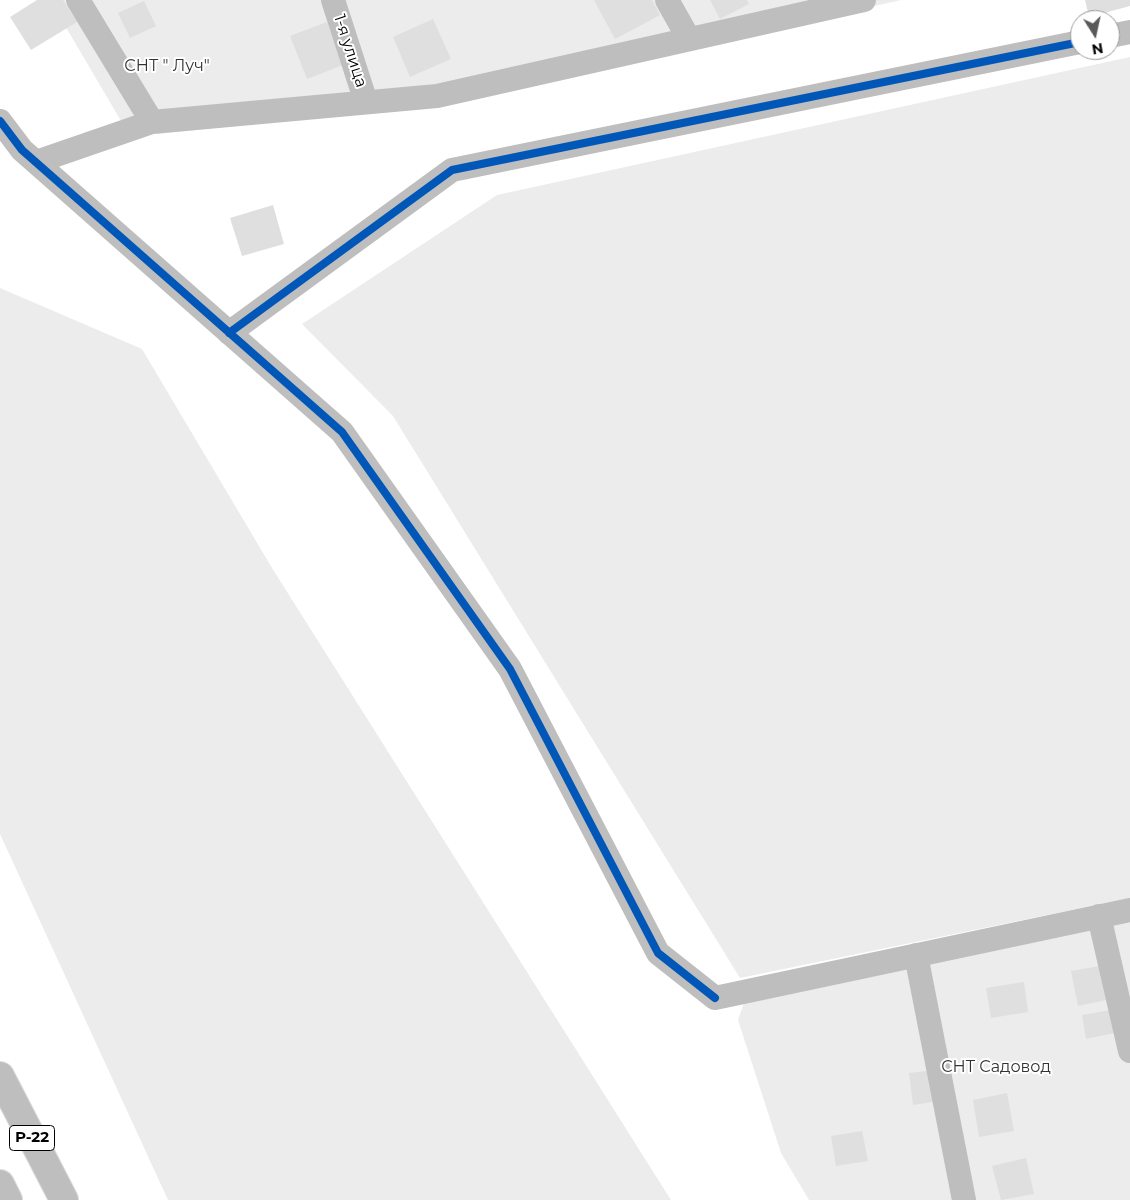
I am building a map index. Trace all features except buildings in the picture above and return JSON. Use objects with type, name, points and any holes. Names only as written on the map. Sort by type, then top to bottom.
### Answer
[{"type":"highway","name":"Р-22","points":[[0,1076],[64,1200]]},
{"type":"highway","points":[[0,1184],[8,1200]]},
{"type":"street","points":[[78,0],[152,122]]},
{"type":"street","name":"1-я улица","points":[[333,0],[366,102]]},
{"type":"street","points":[[667,0],[689,39]]},
{"type":"street","points":[[36,162],[152,122],[437,96],[864,0]]},
{"type":"street","points":[[229,333],[452,170],[1070,44]]},
{"type":"street","points":[[0,121],[22,150],[342,432],[510,669],[658,953],[715,998],[1130,910]]},
{"type":"street","points":[[1099,916],[1130,1051]]},
{"type":"street","points":[[916,955],[964,1200]]},
{"type":"green space","name":"СНТ \" Луч\"","points":[[50,0],[901,0],[438,105],[157,134],[121,121]]},
{"type":"green space","points":[[1130,57],[1130,898],[740,978],[393,416],[302,324],[497,195]]},
{"type":"green space","points":[[0,288],[142,349],[272,568],[671,1200],[168,1200],[0,834]]},
{"type":"green space","name":"СНТ Садовод","points":[[1130,901],[1130,1200],[809,1200],[781,1153],[738,1020],[751,983]]},
{"type":"cycle path","points":[[229,333],[452,170],[1070,44]]},
{"type":"cycle path","points":[[0,121],[22,150],[342,432],[510,669],[658,953],[715,998]]}]
